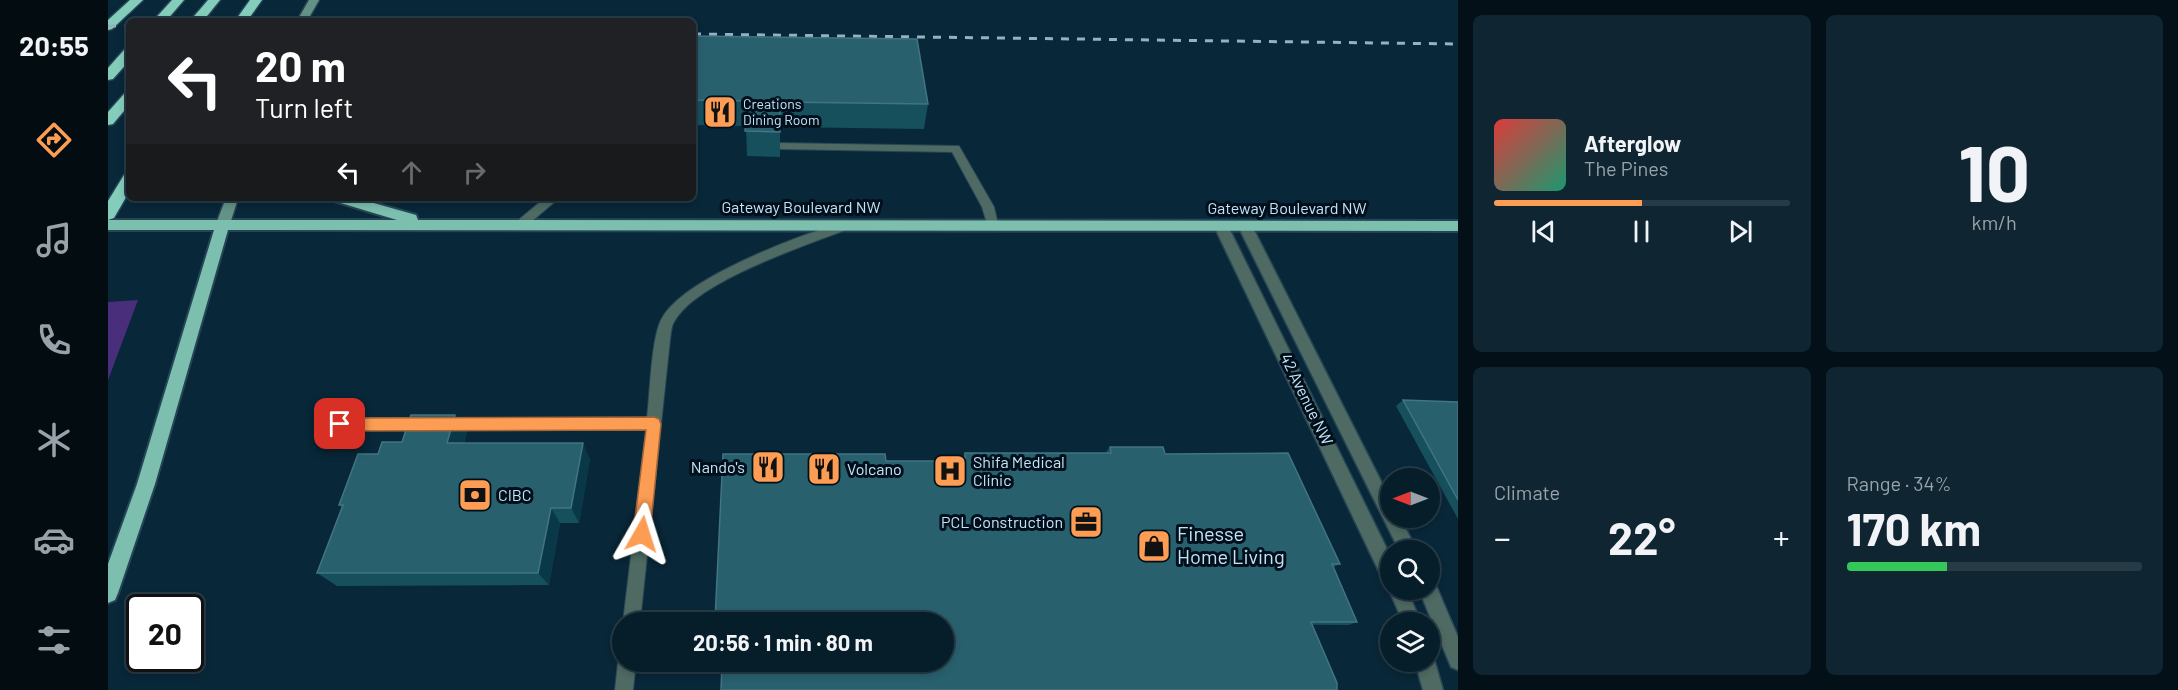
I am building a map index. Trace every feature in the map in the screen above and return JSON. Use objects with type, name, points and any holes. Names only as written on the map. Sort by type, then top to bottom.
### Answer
[{"type":"highway","points":[[108,26],[137,0]]},
{"type":"highway","points":[[162,18],[178,0]]},
{"type":"highway","points":[[199,18],[214,0]]},
{"type":"highway","points":[[243,18],[256,0]]},
{"type":"highway","points":[[108,76],[126,56]]},
{"type":"highway","points":[[108,121],[126,101]]},
{"type":"highway","points":[[108,214],[126,184]]},
{"type":"highway","points":[[349,201],[429,224]]},
{"type":"highway","points":[[108,594],[146,484],[223,224]]},
{"type":"highway","name":"Gateway Boulevard NW","points":[[108,225],[1458,226]]},
{"type":"main road","points":[[304,18],[314,0]]},
{"type":"main road","points":[[223,224],[231,201]]},
{"type":"street","name":"42 Avenue NW","points":[[1221,226],[1380,553]]},
{"type":"street","name":"42 Avenue NW","points":[[1245,226],[1380,495]]},
{"type":"street","points":[[1432,600],[1458,660]]},
{"type":"street","points":[[1428,672],[1433,690]]},
{"type":"lane","points":[[780,147],[955,150],[988,207],[992,224]]},
{"type":"lane","points":[[520,225],[549,201]]},
{"type":"lane","points":[[633,612],[663,340],[665,328],[672,314],[711,282],[847,225]]},
{"type":"lane","points":[[340,424],[654,424]]},
{"type":"lane","points":[[624,690],[626,672]]},
{"type":"shaded area","points":[[138,300],[108,380],[108,302]]},
{"type":"building","points":[[696,36],[917,39],[928,104],[780,102],[780,116],[772,121],[774,125],[780,126],[780,132],[745,131],[748,101],[696,100]]},
{"type":"building","points":[[1403,400],[1458,402],[1458,500]]},
{"type":"building","name":"CIBC","points":[[411,415],[455,415],[447,443],[583,443],[571,508],[551,508],[538,573],[317,573],[343,505],[339,505],[358,454],[378,454],[382,442],[402,442]]},
{"type":"building","points":[[1110,447],[1163,447],[1165,454],[1288,453],[1340,564],[1332,564],[1357,622],[1311,622],[1337,683],[1337,690],[721,690],[722,672],[954,672],[954,612],[715,612],[723,454],[885,454],[886,461],[965,461],[965,453],[1111,453]]},
{"type":"railway","points":[[108,26],[126,26]]},
{"type":"railway","points":[[696,34],[1458,44]]},
{"type":"place","name":"Creations Dining Room","points":[[720,112]]},
{"type":"place","name":"Nando's","points":[[768,467]]},
{"type":"place","name":"Volcano","points":[[824,469]]},
{"type":"place","name":"Shifa Medical Clinic","points":[[950,471]]},
{"type":"place","name":"CIBC","points":[[475,495]]},
{"type":"place","name":"PCL Construction","points":[[1086,522]]},
{"type":"place","name":"Finesse Home Living","points":[[1154,546]]},
{"type":"route","points":[[340,424],[654,424],[642,534]]}]
